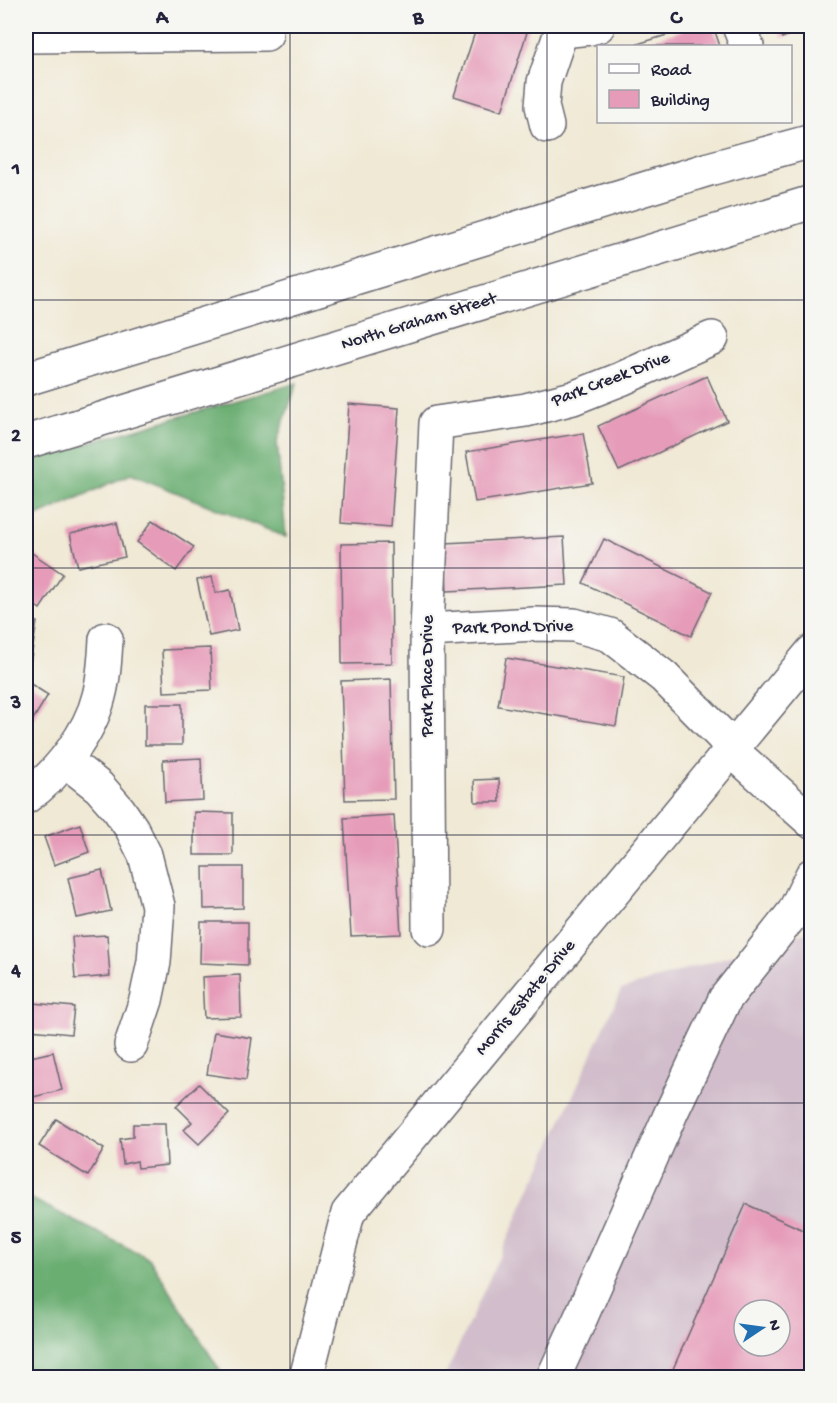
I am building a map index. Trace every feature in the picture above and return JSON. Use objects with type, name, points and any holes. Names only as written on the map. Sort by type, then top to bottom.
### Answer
[{"type":"street","points":[[548,126],[543,106],[544,82],[562,28],[598,26]]},
{"type":"street","points":[[739,26],[747,45]]},
{"type":"street","points":[[26,36],[197,30],[266,34]]},
{"type":"street","points":[[26,379],[698,172],[812,141]]},
{"type":"street","name":"North Graham Street","points":[[26,442],[812,202]]},
{"type":"street","name":"Park Creek Drive","points":[[436,423],[526,410],[573,398],[712,338]]},
{"type":"street","name":"Park Place Drive","points":[[429,929],[427,630],[436,423]]},
{"type":"street","name":"Park Pond Drive","points":[[427,630],[534,624],[574,625],[610,635],[664,677],[732,749],[812,822]]},
{"type":"street","points":[[26,796],[66,760],[91,720],[99,696],[106,639]]},
{"type":"street","name":"Morris Estate Drive","points":[[306,1377],[348,1213],[812,652]]},
{"type":"street","points":[[66,760],[99,787],[132,829],[145,855],[158,906],[154,962],[146,1000],[131,1045]]},
{"type":"street","points":[[553,1377],[671,1113],[725,999],[794,912],[812,875]]},
{"type":"shaded area","points":[[811,930],[811,1377],[444,1378],[621,990]]},
{"type":"green space","points":[[297,383],[277,441],[286,537],[131,474],[26,521],[26,463],[67,449]]},
{"type":"green space","points":[[26,1196],[150,1259],[224,1377],[26,1377]]},
{"type":"building","points":[[477,26],[529,26],[502,111],[454,96]]},
{"type":"building","points":[[696,26],[713,26],[720,45],[634,45]]},
{"type":"building","points":[[777,26],[812,26],[782,38]]},
{"type":"building","points":[[707,376],[727,421],[619,471],[598,426]]},
{"type":"building","points":[[349,404],[399,408],[391,527],[341,523]]},
{"type":"building","points":[[583,433],[592,483],[475,502],[466,452]]},
{"type":"building","points":[[153,520],[194,547],[176,571],[137,542]]},
{"type":"building","points":[[117,523],[125,557],[78,567],[70,534]]},
{"type":"building","points":[[564,537],[567,585],[447,591],[445,543]]},
{"type":"building","points":[[604,539],[712,592],[691,636],[583,583]]},
{"type":"building","points":[[391,543],[392,663],[342,664],[341,544]]},
{"type":"building","points":[[32,553],[63,574],[40,609],[26,599],[26,562]]},
{"type":"building","points":[[212,577],[216,593],[230,590],[238,630],[209,636],[197,580]]},
{"type":"building","points":[[26,620],[37,622],[30,664],[26,663]]},
{"type":"building","points":[[210,648],[212,690],[164,692],[162,650]]},
{"type":"building","points":[[506,658],[624,677],[616,726],[498,706]]},
{"type":"building","points":[[391,679],[394,799],[345,800],[341,681]]},
{"type":"building","points":[[26,681],[48,695],[26,731]]},
{"type":"building","points":[[145,704],[182,704],[182,745],[145,745]]},
{"type":"building","points":[[201,758],[203,800],[165,802],[163,760]]},
{"type":"building","points":[[499,779],[500,802],[475,802],[474,780]]},
{"type":"building","points":[[194,812],[233,813],[233,855],[194,855]]},
{"type":"building","points":[[394,815],[401,934],[351,936],[344,818]]},
{"type":"building","points":[[80,824],[89,852],[54,865],[44,837]]},
{"type":"building","points":[[203,867],[243,867],[243,908],[204,909]]},
{"type":"building","points":[[102,870],[111,911],[77,918],[68,878]]},
{"type":"building","points":[[201,922],[248,922],[248,965],[200,963]]},
{"type":"building","points":[[107,935],[110,976],[75,979],[72,937]]},
{"type":"building","points":[[240,975],[241,1017],[204,1018],[202,977]]},
{"type":"building","points":[[33,1003],[74,1007],[71,1034],[30,1030]]},
{"type":"building","points":[[214,1032],[252,1038],[246,1080],[207,1074]]},
{"type":"building","points":[[53,1052],[62,1090],[29,1098],[26,1058]]},
{"type":"building","points":[[199,1084],[229,1114],[199,1144],[184,1130],[192,1122],[176,1106]]},
{"type":"building","points":[[56,1119],[104,1149],[88,1176],[39,1146]]},
{"type":"building","points":[[133,1124],[165,1124],[167,1165],[138,1168],[137,1161],[123,1164],[120,1139],[133,1137]]},
{"type":"building","points":[[746,1204],[812,1234],[812,1378],[669,1378]]}]
